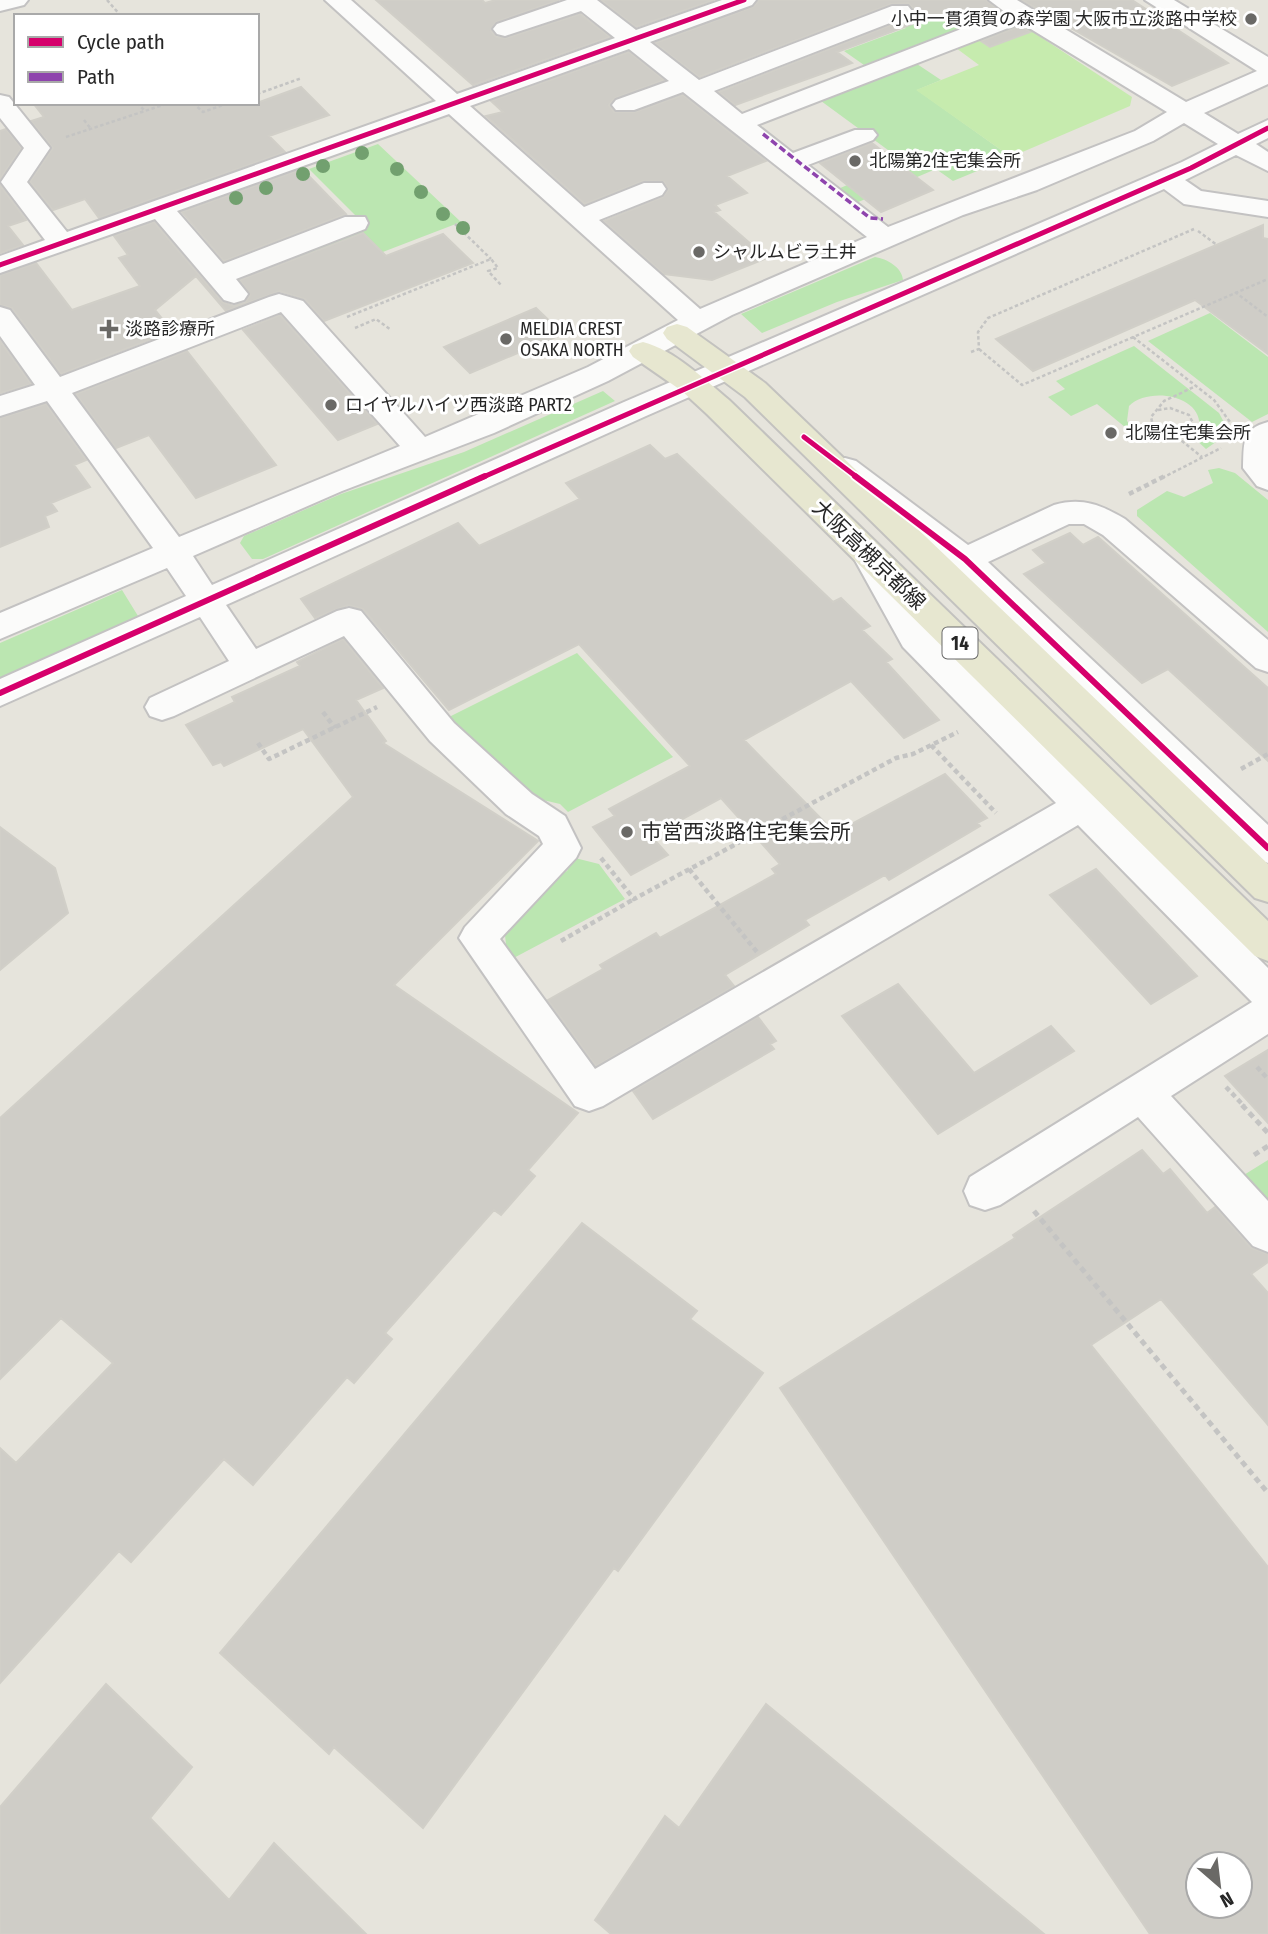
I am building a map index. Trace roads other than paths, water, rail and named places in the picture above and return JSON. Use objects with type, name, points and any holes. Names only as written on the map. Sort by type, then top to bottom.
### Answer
[{"type":"main road","name":"大阪高槻京都線","points":[[687,328],[804,437],[1268,887]]},
{"type":"main road","name":"大阪高槻京都線","points":[[643,351],[692,384],[1268,945]]},
{"type":"street","points":[[0,4],[16,0]]},
{"type":"street","points":[[337,0],[579,218],[687,328]]},
{"type":"street","points":[[55,234],[160,208],[744,0]]},
{"type":"street","points":[[1001,0],[1268,163]]},
{"type":"street","points":[[1157,0],[1268,67]]},
{"type":"street","points":[[505,29],[583,1],[885,238]]},
{"type":"street","points":[[625,105],[690,86],[900,11]]},
{"type":"street","points":[[738,124],[1022,13]]},
{"type":"street","points":[[0,627],[331,484],[421,451],[598,374],[687,328],[885,238],[954,209],[1054,174],[1144,136],[1184,113],[1268,75]]},
{"type":"street","points":[[0,102],[37,148],[14,182],[55,234]]},
{"type":"street","points":[[0,265],[55,234],[335,124]]},
{"type":"street","points":[[0,693],[692,384],[1166,179],[1268,128]]},
{"type":"street","points":[[798,160],[864,135]]},
{"type":"street","points":[[1166,179],[1193,198],[1268,209]]},
{"type":"street","points":[[579,218],[653,189]]},
{"type":"street","points":[[160,208],[251,314]]},
{"type":"street","points":[[218,276],[355,223]]},
{"type":"street","points":[[0,406],[279,303],[293,307],[421,451]]},
{"type":"street","points":[[0,316],[174,553],[249,665]]},
{"type":"street","points":[[1268,432],[1259,437],[1257,454],[1258,468],[1268,479]]},
{"type":"street","points":[[804,437],[965,559],[1268,848]]},
{"type":"street","points":[[965,559],[1066,513],[1090,513],[1114,527],[1268,659]]},
{"type":"street","points":[[868,555],[915,638],[1268,993]]},
{"type":"street","points":[[162,707],[349,620],[442,732],[509,795],[552,826],[563,848],[528,881],[478,938],[589,1093],[1083,806]]},
{"type":"street","points":[[996,1184],[1268,1013]]},
{"type":"street","points":[[1141,1092],[1268,1232]]},
{"type":"place","name":"小中一貫須賀の森学園 大阪市立淡路中学校","points":[[1251,19]]},
{"type":"place","name":"北陽第2住宅集会所","points":[[855,161]]},
{"type":"place","name":"シャルムビラ土井","points":[[699,252]]},
{"type":"place","name":"淡路診療所","points":[[109,329]]},
{"type":"place","name":"MELDIA CREST OSAKA NORTH","points":[[506,339]]},
{"type":"place","name":"ロイヤルハイツ西淡路 PART2","points":[[331,405]]},
{"type":"place","name":"北陽住宅集会所","points":[[1111,433]]},
{"type":"place","name":"市営西淡路住宅集会所","points":[[627,832]]}]
